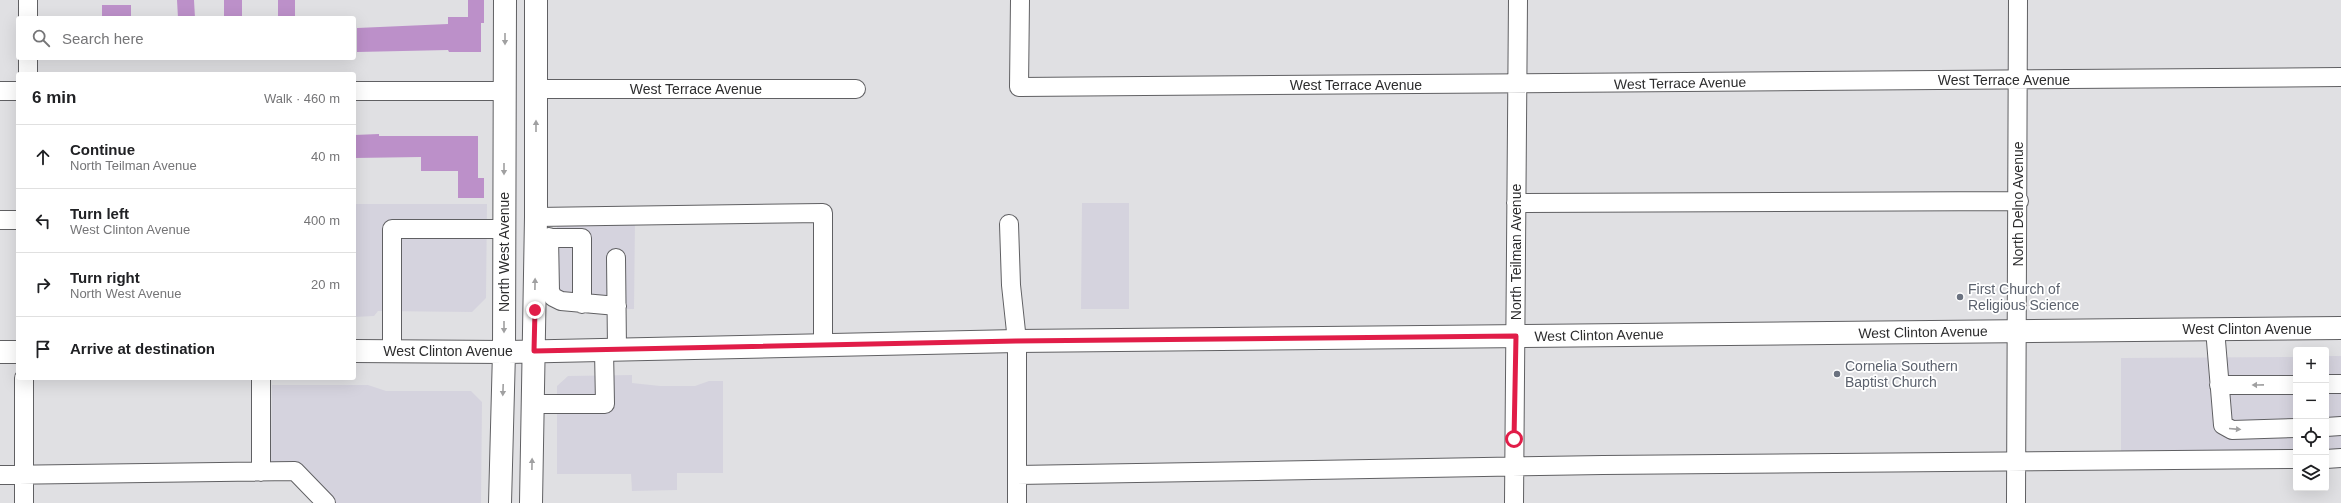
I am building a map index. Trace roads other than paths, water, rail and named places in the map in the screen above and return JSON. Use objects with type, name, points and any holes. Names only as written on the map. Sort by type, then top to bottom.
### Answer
[{"type":"main road","name":"North West Avenue","points":[[500,503],[504,352],[505,0]]},
{"type":"main road","points":[[531,503],[534,351],[540,231],[536,89],[536,0]]},
{"type":"main road","name":"West Clinton Avenue","points":[[356,351],[504,352],[1016,341],[2341,328]]},
{"type":"main road","points":[[0,352],[16,352]]},
{"type":"street","points":[[28,0],[28,16]]},
{"type":"street","name":"West Terrace Avenue","points":[[1020,0],[1019,87],[2341,78]]},
{"type":"street","name":"North Teilman Avenue","points":[[1514,503],[1518,0]]},
{"type":"street","name":"North Delno Avenue","points":[[2016,503],[2019,201],[2018,0]]},
{"type":"street","points":[[28,60],[28,72]]},
{"type":"street","name":"West Terrace Avenue","points":[[536,89],[856,88]]},
{"type":"street","points":[[0,91],[16,91]]},
{"type":"street","points":[[356,91],[504,91]]},
{"type":"street","points":[[1516,203],[2019,201]]},
{"type":"street","points":[[540,231],[823,213],[823,345]]},
{"type":"street","points":[[0,220],[16,220]]},
{"type":"street","points":[[1009,224],[1011,285],[1016,341],[1017,503]]},
{"type":"street","points":[[392,351],[392,229],[504,229]]},
{"type":"street","points":[[540,231],[582,238],[582,304]]},
{"type":"street","points":[[540,231],[550,291],[553,297],[560,301],[617,306]]},
{"type":"street","points":[[533,404],[605,404],[610,349],[617,306],[616,258]]},
{"type":"street","points":[[2215,329],[2222,420],[2227,428],[2232,430],[2293,428]]},
{"type":"street","points":[[24,380],[24,503]]},
{"type":"street","points":[[261,380],[261,472]]},
{"type":"street","points":[[2329,384],[2341,384]]},
{"type":"street","points":[[2219,385],[2293,385]]},
{"type":"street","points":[[2329,427],[2341,426]]},
{"type":"street","points":[[2329,459],[2341,458]]},
{"type":"street","points":[[1017,475],[1514,468],[1603,465],[2293,459]]},
{"type":"street","points":[[0,475],[295,471],[326,503]]},
{"type":"place","name":"First Church of Religious Science","points":[[1960,297]]},
{"type":"place","name":"Cornelia Southern Baptist Church","points":[[1837,374]]}]
